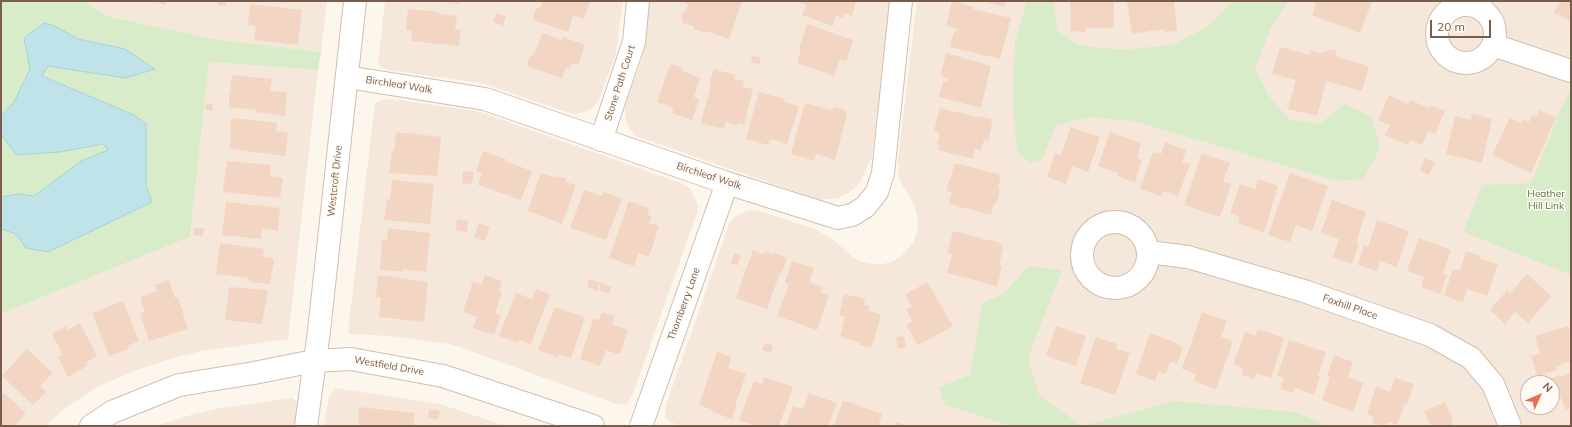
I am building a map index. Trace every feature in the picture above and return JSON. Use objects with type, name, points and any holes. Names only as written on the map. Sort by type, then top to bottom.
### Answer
[{"type":"street","name":"Westcroft Drive","points":[[306,426],[319,331],[355,1]]},
{"type":"street","name":"Stone Path Court","points":[[602,140],[634,42],[638,1]]},
{"type":"street","name":"Birchleaf Walk","points":[[346,77],[485,99],[727,183],[838,218],[852,215],[865,207],[877,192],[883,173],[901,1]]},
{"type":"street","points":[[1493,45],[1571,71]]},
{"type":"street","name":"Thornberry Lane","points":[[641,426],[727,183]]},
{"type":"street","name":"Foxhill Place","points":[[1148,252],[1188,257],[1304,291],[1430,335],[1471,358],[1493,384],[1510,426]]},
{"type":"street","name":"Westfield Drive","points":[[91,426],[112,412],[180,385],[254,373],[314,360],[351,359],[443,376],[593,426]]},
{"type":"shaded area","points":[[86,1],[327,1],[321,52],[214,39],[107,16]]},
{"type":"shaded area","points":[[385,1],[623,1],[616,53],[599,100],[588,111],[573,114],[482,83],[383,68],[378,64]]},
{"type":"shaded area","points":[[649,1],[891,1],[872,157],[860,182],[854,189],[839,198],[819,200],[636,136],[628,127],[625,106],[642,58]]},
{"type":"shaded area","points":[[917,1],[1571,1],[1571,88],[1522,206],[1571,249],[1571,426],[680,426],[665,418],[666,405],[730,222],[736,216],[744,212],[752,210],[760,211],[817,230],[835,241],[854,258],[862,262],[882,264],[892,262],[901,256],[914,241],[918,221],[912,201],[902,185],[899,176],[898,159]]},
{"type":"shaded area","points":[[209,62],[318,70],[288,339],[202,351],[177,357],[136,370],[97,387],[64,409],[46,426],[1,426],[1,311],[3,313],[190,237]]},
{"type":"shaded area","points":[[391,99],[477,111],[678,182],[691,190],[698,205],[697,213],[633,394],[626,405],[616,404],[449,344],[388,336],[350,334],[348,331],[375,103],[381,100]]},
{"type":"shaded area","points":[[335,388],[440,404],[506,426],[324,426],[329,397]]},
{"type":"shaded area","points":[[293,398],[299,407],[298,426],[155,426],[194,414],[221,408]]},
{"type":"green space","points":[[1,1],[86,1],[107,16],[214,39],[321,52],[318,70],[209,62],[190,237],[3,313],[1,311]]},
{"type":"green space","points":[[1027,1],[1053,1],[1057,30],[1078,45],[1120,50],[1172,45],[1205,28],[1234,1],[1288,1],[1270,30],[1255,68],[1268,95],[1289,119],[1320,124],[1344,104],[1372,117],[1380,148],[1364,179],[1337,181],[1134,121],[1088,117],[1055,126],[1042,160],[1029,162],[1017,152],[1013,105],[1015,41]]},
{"type":"green space","name":"Heather Hill Link","points":[[1571,88],[1571,275],[1463,232],[1482,185],[1531,183]]},
{"type":"green space","points":[[1029,266],[1062,270],[1028,358],[1039,395],[1082,426],[1012,426],[945,405],[939,387],[970,375],[982,303],[1003,294]]},
{"type":"green space","points":[[1174,401],[1296,412],[1327,426],[1082,426]]},
{"type":"water","points":[[44,23],[55,26],[78,39],[125,49],[155,69],[125,78],[48,66],[42,76],[134,115],[146,124],[146,185],[152,202],[48,252],[26,248],[16,234],[1,229],[1,197],[19,194],[34,196],[81,161],[108,150],[103,144],[60,152],[17,155],[1,135],[1,116],[14,102],[30,69],[24,38]]},
{"type":"building","points":[[154,1],[166,1],[165,5]]},
{"type":"building","points":[[218,1],[226,1],[226,6],[218,5]]},
{"type":"building","points":[[439,1],[459,1],[459,4]]},
{"type":"building","points":[[543,1],[590,1],[584,19],[573,15],[568,32],[536,21],[533,18],[536,9],[540,8]]},
{"type":"building","points":[[681,1],[742,1],[729,39],[706,31],[705,33],[694,29],[695,27],[682,23],[683,20],[681,19],[688,4]]},
{"type":"building","points":[[798,1],[856,1],[852,16],[844,13],[843,18],[836,16],[833,26],[802,15],[806,5]]},
{"type":"building","points":[[952,1],[974,7],[973,9],[1011,18],[1000,59],[950,47],[954,31],[957,32],[958,29],[946,26]]},
{"type":"building","points":[[982,1],[1005,1],[1004,7]]},
{"type":"building","points":[[1070,1],[1114,1],[1114,25],[1110,28],[1086,28],[1085,32],[1071,31]]},
{"type":"building","points":[[1127,1],[1174,1],[1176,31],[1165,32],[1163,29],[1132,34]]},
{"type":"building","points":[[1311,1],[1372,1],[1360,33],[1312,15],[1316,3]]},
{"type":"building","points":[[1560,1],[1571,1],[1571,21],[1554,13]]},
{"type":"building","points":[[250,4],[302,10],[298,45],[254,40],[256,26],[248,25]]},
{"type":"building","points":[[408,9],[439,12],[439,14],[457,16],[455,30],[461,30],[459,46],[411,41],[412,31],[406,30]]},
{"type":"building","points":[[497,13],[506,16],[503,26],[493,22]]},
{"type":"building","points":[[807,24],[853,40],[846,61],[840,59],[834,76],[797,63],[801,50],[799,49]]},
{"type":"building","points":[[542,33],[562,40],[563,37],[585,45],[578,65],[572,63],[570,69],[566,67],[562,78],[530,67],[527,64],[530,56],[534,55]]},
{"type":"building","points":[[1280,47],[1310,55],[1311,50],[1320,53],[1335,49],[1337,57],[1369,66],[1362,91],[1326,81],[1317,116],[1288,109],[1296,80],[1272,74]]},
{"type":"building","points":[[946,53],[991,66],[981,108],[939,97],[943,81],[947,82],[948,78],[940,76]]},
{"type":"building","points":[[752,56],[761,58],[759,65],[751,62]]},
{"type":"building","points":[[672,64],[681,67],[682,71],[700,78],[694,97],[699,99],[692,120],[672,113],[674,108],[657,102],[669,67]]},
{"type":"building","points":[[714,69],[735,75],[734,79],[744,81],[743,87],[753,89],[744,125],[726,122],[724,129],[701,123],[711,85],[709,84]]},
{"type":"building","points":[[232,75],[272,79],[270,91],[287,92],[285,116],[256,112],[256,110],[229,107],[229,94]]},
{"type":"building","points":[[759,92],[785,99],[784,102],[799,106],[787,144],[770,139],[768,145],[746,139]]},
{"type":"building","points":[[1389,95],[1408,104],[1410,100],[1429,108],[1430,105],[1445,111],[1435,134],[1428,131],[1422,145],[1410,140],[1408,145],[1385,135],[1390,125],[1378,120]]},
{"type":"building","points":[[206,103],[213,104],[212,111],[205,110]]},
{"type":"building","points":[[808,104],[831,110],[835,107],[844,109],[847,114],[835,160],[816,154],[814,161],[791,154],[804,106]]},
{"type":"building","points":[[940,108],[977,117],[993,119],[988,141],[984,140],[981,150],[975,149],[973,159],[938,150],[939,144],[937,144],[940,132],[934,131]]},
{"type":"building","points":[[1540,110],[1556,118],[1531,173],[1492,155],[1510,118],[1521,123],[1523,119],[1529,122],[1532,115],[1536,117]]},
{"type":"building","points":[[1472,114],[1492,119],[1482,163],[1446,154],[1455,116],[1471,120]]},
{"type":"building","points":[[233,118],[277,123],[276,131],[288,133],[285,156],[230,149],[230,130],[231,121]]},
{"type":"building","points":[[1071,127],[1100,137],[1088,172],[1072,166],[1066,184],[1047,177],[1055,153],[1061,155]]},
{"type":"building","points":[[396,132],[441,137],[437,176],[389,173],[392,151],[394,151]]},
{"type":"building","points":[[1110,132],[1141,143],[1137,158],[1142,160],[1135,182],[1117,176],[1118,173],[1098,166]]},
{"type":"building","points":[[1165,142],[1186,150],[1182,162],[1190,164],[1178,196],[1163,191],[1161,196],[1140,189],[1153,152],[1161,154]]},
{"type":"building","points":[[483,151],[506,159],[505,161],[532,171],[521,200],[478,185],[482,174],[476,171]]},
{"type":"building","points":[[1202,153],[1230,163],[1223,182],[1231,184],[1220,217],[1184,205]]},
{"type":"building","points":[[1425,158],[1435,163],[1429,175],[1420,170]]},
{"type":"building","points":[[227,161],[271,165],[270,176],[283,178],[280,198],[224,192],[223,189]]},
{"type":"building","points":[[955,163],[1001,175],[997,203],[994,203],[991,215],[949,204],[952,192],[946,191]]},
{"type":"building","points":[[463,171],[474,172],[472,184],[462,183]]},
{"type":"building","points":[[541,173],[556,178],[557,176],[567,179],[566,182],[576,185],[562,224],[528,211]]},
{"type":"building","points":[[1290,173],[1328,186],[1312,231],[1296,225],[1290,242],[1268,235]]},
{"type":"building","points":[[1258,179],[1278,186],[1264,233],[1238,223],[1240,217],[1230,213],[1240,184],[1255,189]]},
{"type":"building","points":[[392,180],[434,184],[430,224],[384,220],[387,199],[390,199]]},
{"type":"building","points":[[584,190],[602,196],[604,192],[622,199],[606,240],[570,228]]},
{"type":"building","points":[[1332,200],[1366,212],[1356,243],[1359,244],[1352,264],[1333,257],[1339,239],[1321,233]]},
{"type":"building","points":[[629,201],[649,208],[647,215],[652,216],[649,223],[659,226],[649,257],[638,253],[634,266],[609,258]]},
{"type":"building","points":[[226,202],[280,208],[278,231],[262,229],[261,239],[222,235]]},
{"type":"building","points":[[457,219],[468,221],[467,232],[456,231]]},
{"type":"building","points":[[1377,220],[1409,231],[1397,267],[1380,261],[1377,271],[1358,265],[1364,245],[1368,247]]},
{"type":"building","points":[[479,223],[490,227],[485,241],[474,237]]},
{"type":"building","points":[[194,228],[204,228],[203,236],[193,235]]},
{"type":"building","points":[[388,228],[430,233],[426,272],[403,269],[403,272],[380,269],[382,239],[387,240]]},
{"type":"building","points":[[953,231],[1000,243],[1003,248],[999,266],[1002,267],[997,286],[947,273],[952,254],[947,253]]},
{"type":"building","points":[[1419,238],[1451,250],[1443,273],[1447,275],[1440,294],[1421,287],[1424,277],[1407,271]]},
{"type":"building","points":[[220,243],[264,249],[263,257],[274,259],[270,284],[249,282],[249,278],[216,274]]},
{"type":"building","points":[[753,250],[764,254],[765,251],[774,255],[775,253],[787,258],[767,309],[736,298]]},
{"type":"building","points":[[1466,251],[1480,256],[1479,258],[1498,264],[1487,296],[1467,289],[1463,302],[1444,296],[1453,269],[1460,271]]},
{"type":"building","points":[[734,253],[741,256],[737,266],[731,263]]},
{"type":"building","points":[[792,261],[814,268],[809,282],[822,287],[820,292],[829,295],[817,330],[777,316],[789,284],[785,282]]},
{"type":"building","points":[[1527,274],[1551,296],[1528,323],[1515,312],[1505,324],[1490,310],[1507,290],[1510,293]]},
{"type":"building","points":[[378,275],[428,282],[424,322],[379,317],[381,297],[376,297]]},
{"type":"building","points":[[485,275],[502,281],[499,290],[502,292],[495,314],[501,315],[494,335],[473,328],[477,317],[463,312],[473,281],[482,284]]},
{"type":"building","points":[[589,279],[600,283],[597,291],[587,287]]},
{"type":"building","points":[[169,280],[175,298],[178,297],[188,329],[149,341],[140,313],[145,312],[140,297],[157,291],[155,285]]},
{"type":"building","points":[[927,282],[953,326],[918,345],[906,325],[912,321],[906,309],[912,306],[905,295]]},
{"type":"building","points":[[601,283],[611,287],[609,294],[599,291]]},
{"type":"building","points":[[229,287],[268,290],[262,324],[225,320]]},
{"type":"building","points":[[536,289],[550,294],[531,344],[519,340],[518,343],[499,336],[516,293],[532,299]]},
{"type":"building","points":[[844,294],[865,299],[864,305],[870,306],[869,311],[881,314],[873,344],[870,347],[860,345],[859,342],[840,337],[845,316],[839,315]]},
{"type":"building","points":[[123,301],[139,341],[127,346],[128,349],[109,356],[92,313]]},
{"type":"building","points":[[555,307],[585,317],[571,358],[558,354],[557,357],[538,350]]},
{"type":"building","points":[[602,312],[615,316],[612,324],[628,330],[620,354],[606,350],[600,366],[580,359],[594,318],[599,320]]},
{"type":"building","points":[[1202,312],[1227,321],[1221,337],[1233,341],[1216,389],[1194,381],[1196,374],[1182,369]]},
{"type":"building","points":[[80,323],[97,356],[85,363],[87,366],[68,377],[58,357],[63,355],[52,334],[66,326],[68,330]]},
{"type":"building","points":[[1056,326],[1086,336],[1076,366],[1046,356]]},
{"type":"building","points":[[1568,326],[1571,334],[1571,361],[1556,366],[1557,370],[1537,375],[1531,356],[1540,354],[1535,336]]},
{"type":"building","points":[[1258,329],[1284,338],[1271,378],[1256,373],[1254,379],[1241,375],[1243,368],[1233,365],[1245,332],[1255,336]]},
{"type":"building","points":[[1150,333],[1177,343],[1176,344],[1183,347],[1177,364],[1170,362],[1166,374],[1158,372],[1155,381],[1136,374]]},
{"type":"building","points":[[904,336],[906,348],[898,349],[896,337]]},
{"type":"building","points":[[1096,337],[1117,344],[1116,348],[1130,353],[1115,395],[1080,383]]},
{"type":"building","points":[[1289,340],[1326,352],[1318,376],[1320,377],[1314,395],[1295,388],[1293,393],[1280,389],[1284,378],[1277,376]]},
{"type":"building","points":[[765,343],[773,346],[771,353],[762,350]]},
{"type":"building","points":[[27,349],[53,373],[40,386],[46,392],[33,405],[2,376]]},
{"type":"building","points":[[717,352],[731,357],[728,368],[746,374],[732,419],[699,405]]},
{"type":"building","points":[[1334,355],[1353,362],[1348,377],[1363,383],[1353,412],[1322,400],[1330,377],[1327,376]]},
{"type":"building","points":[[1571,373],[1571,408],[1566,410],[1560,396],[1560,377]]},
{"type":"building","points":[[764,377],[793,387],[779,426],[757,426],[739,420],[754,381],[762,384]]},
{"type":"building","points":[[1395,378],[1414,384],[1397,425],[1388,422],[1386,426],[1372,423],[1374,417],[1367,414],[1376,387],[1390,392]]},
{"type":"building","points":[[4,393],[26,413],[15,426],[1,426],[1,394],[2,395]]},
{"type":"building","points":[[809,393],[837,403],[828,426],[786,426],[793,406],[803,409]]},
{"type":"building","points":[[843,400],[882,414],[878,426],[834,426]]},
{"type":"building","points":[[1445,402],[1453,420],[1451,421],[1453,426],[1431,426],[1424,411]]},
{"type":"building","points":[[359,407],[415,413],[413,426],[360,426],[360,423],[358,422]]},
{"type":"building","points":[[429,409],[440,411],[438,420],[428,418]]},
{"type":"building","points":[[896,422],[908,426],[895,426]]}]
